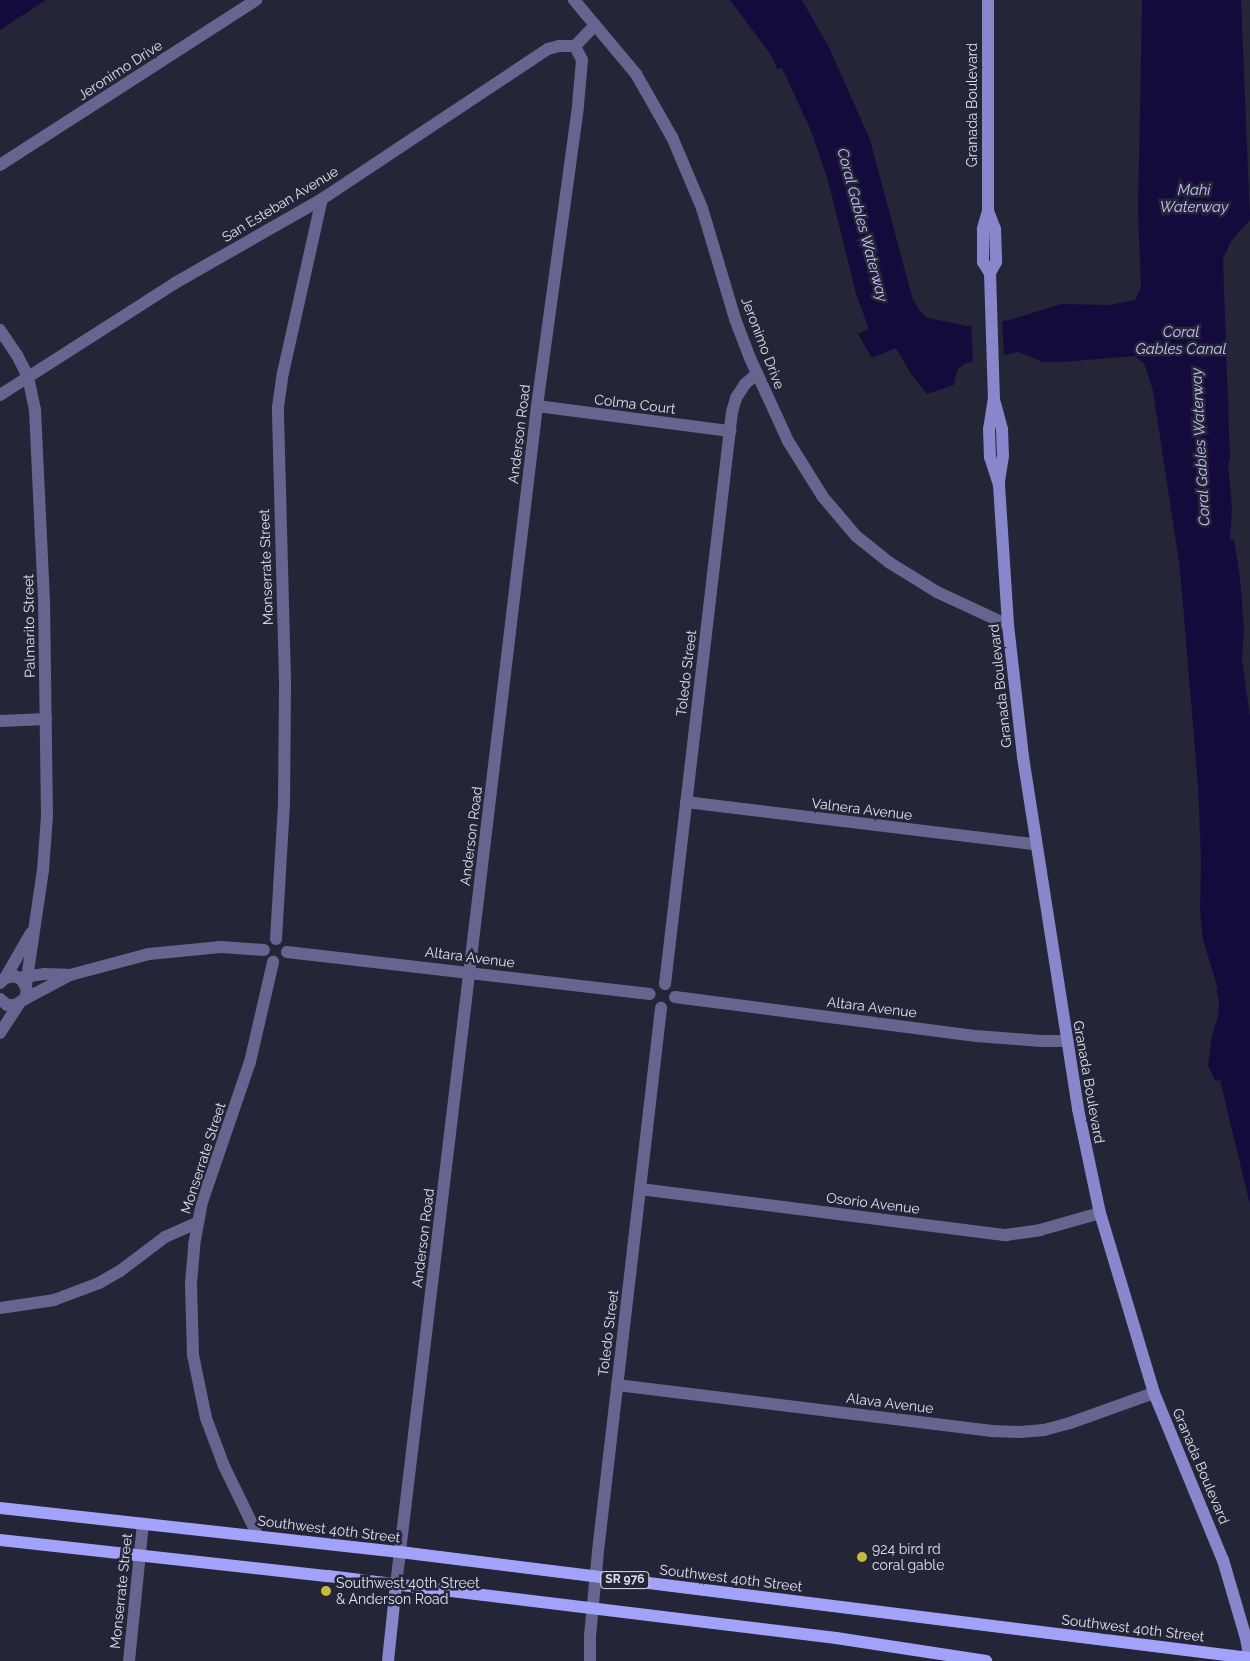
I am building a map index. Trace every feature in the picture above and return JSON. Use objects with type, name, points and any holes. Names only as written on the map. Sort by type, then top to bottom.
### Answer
[{"type":"main road","name":"Southwest 40th Street","points":[[0,1508],[400,1552],[1250,1659]]},
{"type":"main road","name":"SR 976","points":[[0,1540],[836,1638],[986,1661]]},
{"type":"street","name":"Jeronimo Drive","points":[[0,165],[256,0]]},
{"type":"street","name":"Jeronimo Drive","points":[[574,0],[636,74],[672,137],[702,208],[735,319],[757,374],[788,441],[804,470],[836,514],[856,536],[890,563],[920,582],[1008,625]]},
{"type":"street","name":"Granada Boulevard","points":[[988,0],[988,211],[995,229],[996,262],[990,272],[992,364],[994,398],[1002,429],[1004,456],[998,485],[1008,625],[1035,844],[1066,1041],[1086,1153],[1100,1213],[1154,1393],[1223,1560],[1250,1659]]},
{"type":"street","points":[[575,46],[595,25]]},
{"type":"street","name":"San Esteban Avenue","points":[[0,395],[175,283],[322,198],[548,49],[559,46],[575,46]]},
{"type":"street","name":"Anderson Road","points":[[388,1661],[537,406],[582,70],[582,60],[575,46]]},
{"type":"street","name":"Monserrate Street","points":[[276,939],[282,859],[285,681],[278,407],[282,373],[322,198]]},
{"type":"street","name":"Palmarito Street","points":[[0,330],[17,355],[28,377],[36,410],[44,601],[47,816],[43,870],[24,988],[0,1033]]},
{"type":"street","name":"Toledo Street","points":[[665,984],[730,431],[736,398],[745,384],[757,374]]},
{"type":"street","name":"Colma Court","points":[[537,406],[730,431]]},
{"type":"street","points":[[0,721],[46,719]]},
{"type":"street","name":"Valnera Avenue","points":[[686,802],[1035,844]]},
{"type":"street","name":"Palmarito Street","points":[[1,981],[34,929]]},
{"type":"street","points":[[276,939],[283,942],[287,952],[283,959],[273,962],[265,956],[264,950],[266,943],[276,939]]},
{"type":"street","points":[[1,1002],[11,1006],[24,988],[118,961],[169,950],[222,946],[264,950]]},
{"type":"street","name":"Altara Avenue","points":[[287,952],[650,994]]},
{"type":"street","name":"Monserrate Street","points":[[258,1536],[211,1435],[195,1374],[190,1305],[192,1263],[197,1223],[208,1183],[250,1062],[273,962]]},
{"type":"street","points":[[24,988],[70,975]]},
{"type":"street","points":[[1,981],[15,976],[24,988]]},
{"type":"street","points":[[665,984],[673,990],[674,997],[672,1004],[661,1008],[654,1005],[650,994],[655,986],[665,984]]},
{"type":"street","name":"Altara Avenue","points":[[674,997],[976,1036],[1066,1041]]},
{"type":"street","name":"Toledo Street","points":[[590,1661],[595,1576],[661,1008]]},
{"type":"street","name":"Osorio Avenue","points":[[640,1189],[1006,1235],[1040,1230],[1100,1213]]},
{"type":"street","points":[[0,1308],[41,1303],[99,1283],[120,1270],[165,1236],[197,1223]]},
{"type":"street","name":"Alava Avenue","points":[[617,1385],[992,1431],[1020,1432],[1044,1430],[1070,1423],[1154,1393]]},
{"type":"street","name":"Monserrate Street","points":[[129,1661],[143,1524]]},
{"type":"water","points":[[0,0],[46,0],[0,30]]},
{"type":"water","name":"Coral Gables Canal","points":[[730,0],[802,0],[830,49],[870,140],[913,300],[923,315],[928,318],[968,326],[1010,320],[1061,304],[1109,305],[1135,300],[1141,288],[1138,212],[1142,0],[1241,0],[1250,220],[1231,241],[1223,259],[1230,460],[1228,464],[1232,507],[1230,540],[1234,540],[1240,578],[1244,629],[1242,660],[1250,717],[1250,1205],[1220,1080],[1215,1081],[1208,1065],[1212,1036],[1218,1017],[1219,1002],[1216,989],[1218,989],[1203,940],[1200,910],[1201,858],[1198,785],[1180,569],[1153,391],[1145,365],[1135,356],[1043,362],[1018,352],[966,363],[957,370],[954,385],[927,394],[911,374],[896,348],[872,358],[858,334],[869,329],[856,294],[827,177],[811,131],[782,68],[777,69],[771,55]]},
{"type":"pier","points":[[1002,318],[1004,357],[973,364],[971,323]]},
{"type":"place","name":"924 bird rd coral gable","points":[[862,1557]]},
{"type":"place","name":"Southwest 40th Street & Anderson Road","points":[[326,1591]]},
{"type":"water label","name":"Mahi Waterway","points":[[1194,198]]},
{"type":"water label","name":"Coral Gables Waterway","points":[[862,225]]},
{"type":"water label","name":"Coral Gables Waterway","points":[[1201,447]]}]
